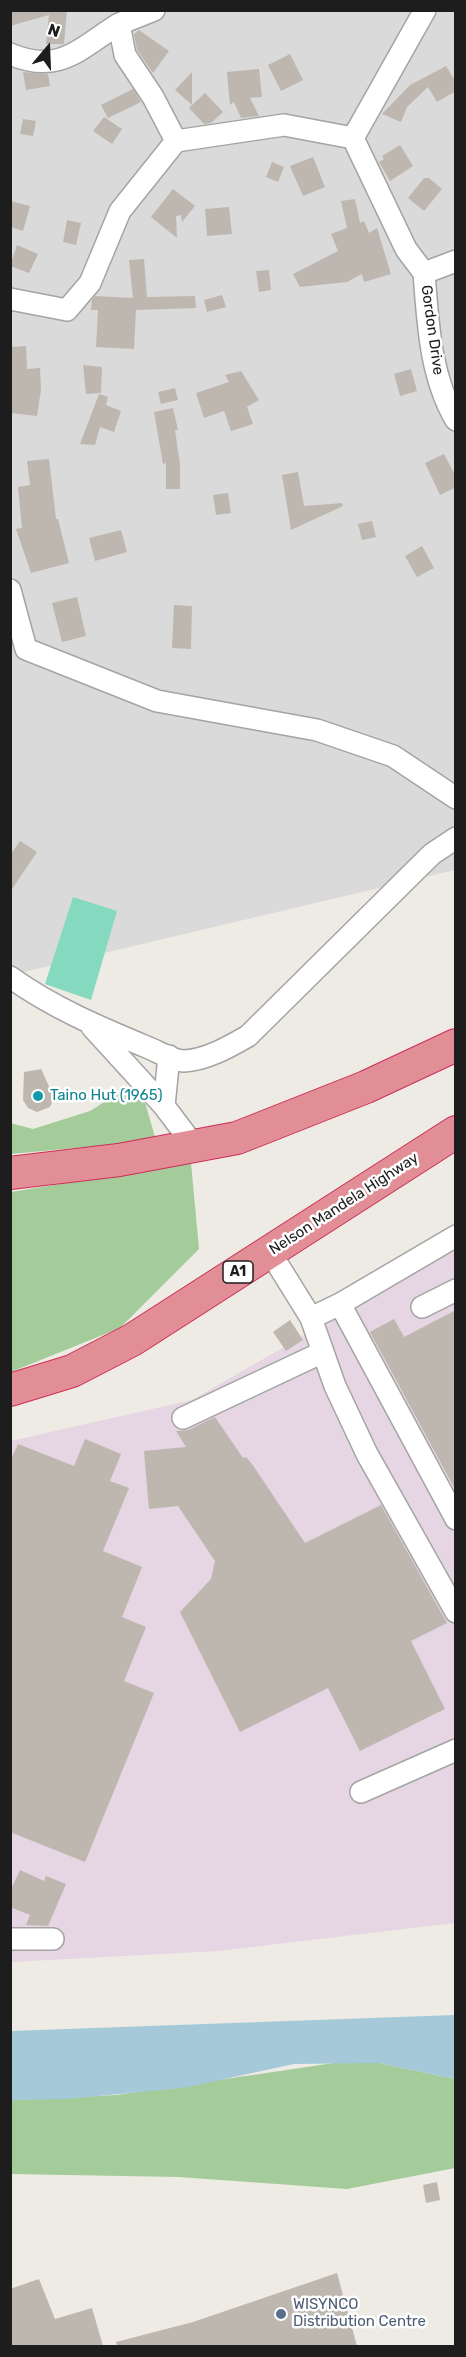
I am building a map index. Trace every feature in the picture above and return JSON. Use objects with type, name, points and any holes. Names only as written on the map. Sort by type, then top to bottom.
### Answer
[{"type":"highway","points":[[10,1173],[119,1160],[237,1138],[366,1087],[456,1045]]},
{"type":"highway","name":"Nelson Mandela Highway","points":[[10,1390],[72,1371],[112,1350],[456,1132]]},
{"type":"street","points":[[10,54],[28,62],[59,62],[119,24],[154,10]]},
{"type":"street","points":[[353,138],[425,10]]},
{"type":"street","points":[[119,24],[125,55],[153,97],[176,141]]},
{"type":"street","points":[[10,299],[67,310],[90,283],[120,211],[176,141],[284,125],[353,138]]},
{"type":"street","points":[[353,138],[406,249],[424,273],[456,261]]},
{"type":"street","name":"Gordon Drive","points":[[424,273],[428,328],[442,397],[456,420]]},
{"type":"street","points":[[10,590],[19,648],[157,701],[317,730],[393,756],[456,798]]},
{"type":"street","points":[[10,977],[34,994],[88,1022],[182,1061],[198,1058],[225,1049],[248,1036],[432,854],[456,838]]},
{"type":"street","points":[[88,1022],[164,1106],[195,1147]]},
{"type":"street","points":[[164,1106],[168,1056]]},
{"type":"street","points":[[311,1318],[340,1304],[456,1236]]},
{"type":"street","points":[[270,1252],[311,1318],[335,1386],[367,1455],[456,1612]]},
{"type":"street","points":[[422,1307],[456,1290]]},
{"type":"street","points":[[340,1304],[456,1519]]},
{"type":"street","points":[[183,1418],[323,1352]]},
{"type":"street","points":[[361,1792],[456,1750]]},
{"type":"street","points":[[10,1939],[53,1939]]},
{"type":"shaded area","points":[[10,11],[455,11],[455,870],[11,975]]},
{"type":"shaded area","points":[[455,1249],[455,1923],[218,1951],[11,1962],[11,1441],[192,1400]]},
{"type":"green space","points":[[73,897],[117,911],[91,1000],[45,984]]},
{"type":"green space","points":[[122,1091],[144,1099],[155,1137],[118,1144],[11,1154],[10,1123],[33,1129],[90,1111]]},
{"type":"green space","points":[[191,1163],[199,1249],[120,1328],[11,1372],[11,1192]]},
{"type":"green space","points":[[334,2063],[379,2063],[455,2079],[455,2168],[347,2189],[179,2177],[11,2174],[10,2100],[117,2095]]},
{"type":"water","points":[[455,2015],[455,2079],[379,2063],[294,2064],[183,2088],[66,2099],[11,2100],[11,2031]]},
{"type":"building","points":[[10,10],[67,10],[64,44],[46,44],[49,15],[10,26]]},
{"type":"building","points":[[139,30],[169,51],[153,73],[137,50],[134,34]]},
{"type":"building","points":[[290,54],[303,80],[281,91],[268,65]]},
{"type":"building","points":[[446,66],[456,82],[456,91],[437,102],[428,87],[407,107],[401,122],[382,114],[410,85]]},
{"type":"building","points":[[259,69],[262,97],[250,98],[259,116],[241,118],[234,102],[230,105],[227,72]]},
{"type":"building","points":[[23,72],[48,74],[50,86],[26,90]]},
{"type":"building","points":[[192,72],[192,105],[175,90]]},
{"type":"building","points":[[133,89],[141,102],[108,118],[101,105]]},
{"type":"building","points":[[205,93],[223,112],[211,123],[204,124],[189,108]]},
{"type":"building","points":[[104,117],[122,129],[112,144],[93,131]]},
{"type":"building","points":[[23,119],[36,121],[33,136],[20,134]]},
{"type":"building","points":[[400,145],[413,166],[390,181],[379,162],[384,159],[382,156]]},
{"type":"building","points":[[313,157],[325,187],[303,196],[290,166]]},
{"type":"building","points":[[272,162],[284,167],[278,182],[266,177]]},
{"type":"building","points":[[424,178],[429,178],[442,189],[424,211],[408,198]]},
{"type":"building","points":[[173,189],[195,206],[182,222],[181,215],[176,216],[177,238],[151,217]]},
{"type":"building","points":[[355,199],[360,223],[364,221],[369,233],[377,228],[391,274],[364,282],[362,274],[347,282],[300,287],[293,274],[338,251],[331,234],[347,228],[341,201]]},
{"type":"building","points":[[10,201],[30,206],[23,231],[10,227]]},
{"type":"building","points":[[229,207],[232,234],[207,236],[205,209]]},
{"type":"building","points":[[67,220],[81,223],[76,245],[63,242]]},
{"type":"building","points":[[17,245],[38,254],[29,273],[10,266]]},
{"type":"building","points":[[144,259],[147,297],[195,296],[196,308],[136,310],[134,349],[96,347],[98,310],[91,310],[92,300],[95,296],[133,298],[129,260]]},
{"type":"building","points":[[269,270],[271,290],[259,292],[256,271]]},
{"type":"building","points":[[222,295],[226,307],[207,312],[204,300]]},
{"type":"building","points":[[26,346],[27,369],[40,368],[41,390],[37,416],[10,413],[10,347]]},
{"type":"building","points":[[83,365],[102,367],[101,393],[86,394]]},
{"type":"building","points":[[411,369],[417,391],[400,396],[394,374]]},
{"type":"building","points":[[241,371],[259,400],[247,407],[253,424],[231,431],[224,411],[204,418],[196,393],[229,382],[225,375]]},
{"type":"building","points":[[175,388],[178,400],[161,404],[158,392]]},
{"type":"building","points":[[99,394],[108,397],[106,405],[121,411],[114,432],[100,427],[95,445],[80,444]]},
{"type":"building","points":[[173,408],[178,430],[175,430],[180,464],[180,489],[166,489],[166,463],[163,464],[154,412]]},
{"type":"building","points":[[444,454],[456,477],[456,487],[440,495],[425,463]]},
{"type":"building","points":[[49,459],[56,519],[58,519],[69,563],[31,573],[16,529],[22,528],[18,487],[30,485],[27,461]]},
{"type":"building","points":[[298,472],[304,506],[342,503],[343,506],[291,530],[282,475]]},
{"type":"building","points":[[228,493],[231,513],[216,515],[213,495]]},
{"type":"building","points":[[372,521],[376,537],[362,540],[358,524]]},
{"type":"building","points":[[121,530],[127,552],[95,561],[89,538]]},
{"type":"building","points":[[422,546],[434,568],[417,577],[405,556]]},
{"type":"building","points":[[77,597],[86,636],[62,642],[52,603]]},
{"type":"building","points":[[174,605],[192,606],[191,649],[172,648]]},
{"type":"building","points":[[20,841],[37,852],[10,892],[10,855]]},
{"type":"building","name":"Taino Hut (1965)","points":[[41,1069],[54,1097],[50,1107],[37,1112],[28,1108],[23,1100],[24,1072]]},
{"type":"building","points":[[456,1310],[456,1491],[370,1332],[394,1319],[404,1337]]},
{"type":"building","points":[[290,1320],[303,1340],[286,1351],[273,1332]]},
{"type":"building","points":[[215,1417],[243,1458],[246,1457],[252,1464],[305,1543],[381,1505],[447,1623],[411,1641],[445,1709],[360,1751],[328,1688],[240,1732],[180,1612],[211,1579],[215,1561],[178,1506],[149,1509],[144,1451],[186,1447],[176,1431],[188,1430]]},
{"type":"building","points":[[85,1439],[121,1454],[110,1481],[129,1488],[103,1551],[142,1567],[122,1617],[146,1627],[124,1681],[154,1693],[85,1862],[10,1832],[10,1462],[18,1444],[74,1466]]},
{"type":"building","points":[[20,1870],[44,1881],[46,1876],[66,1884],[48,1926],[26,1925],[30,1915],[10,1907],[10,1891]]},
{"type":"building","points":[[437,2182],[440,2200],[426,2203],[423,2185]]},
{"type":"building","name":"WISYNCO Distribution Centre","points":[[337,2273],[357,2346],[117,2346],[116,2342],[193,2322]]},
{"type":"building","points":[[39,2279],[55,2319],[92,2308],[103,2346],[10,2346],[10,2289]]},
{"type":"place","name":"Taino Hut (1965)","points":[[38,1096]]},
{"type":"place","name":"WISYNCO Distribution Centre","points":[[281,2314]]}]
